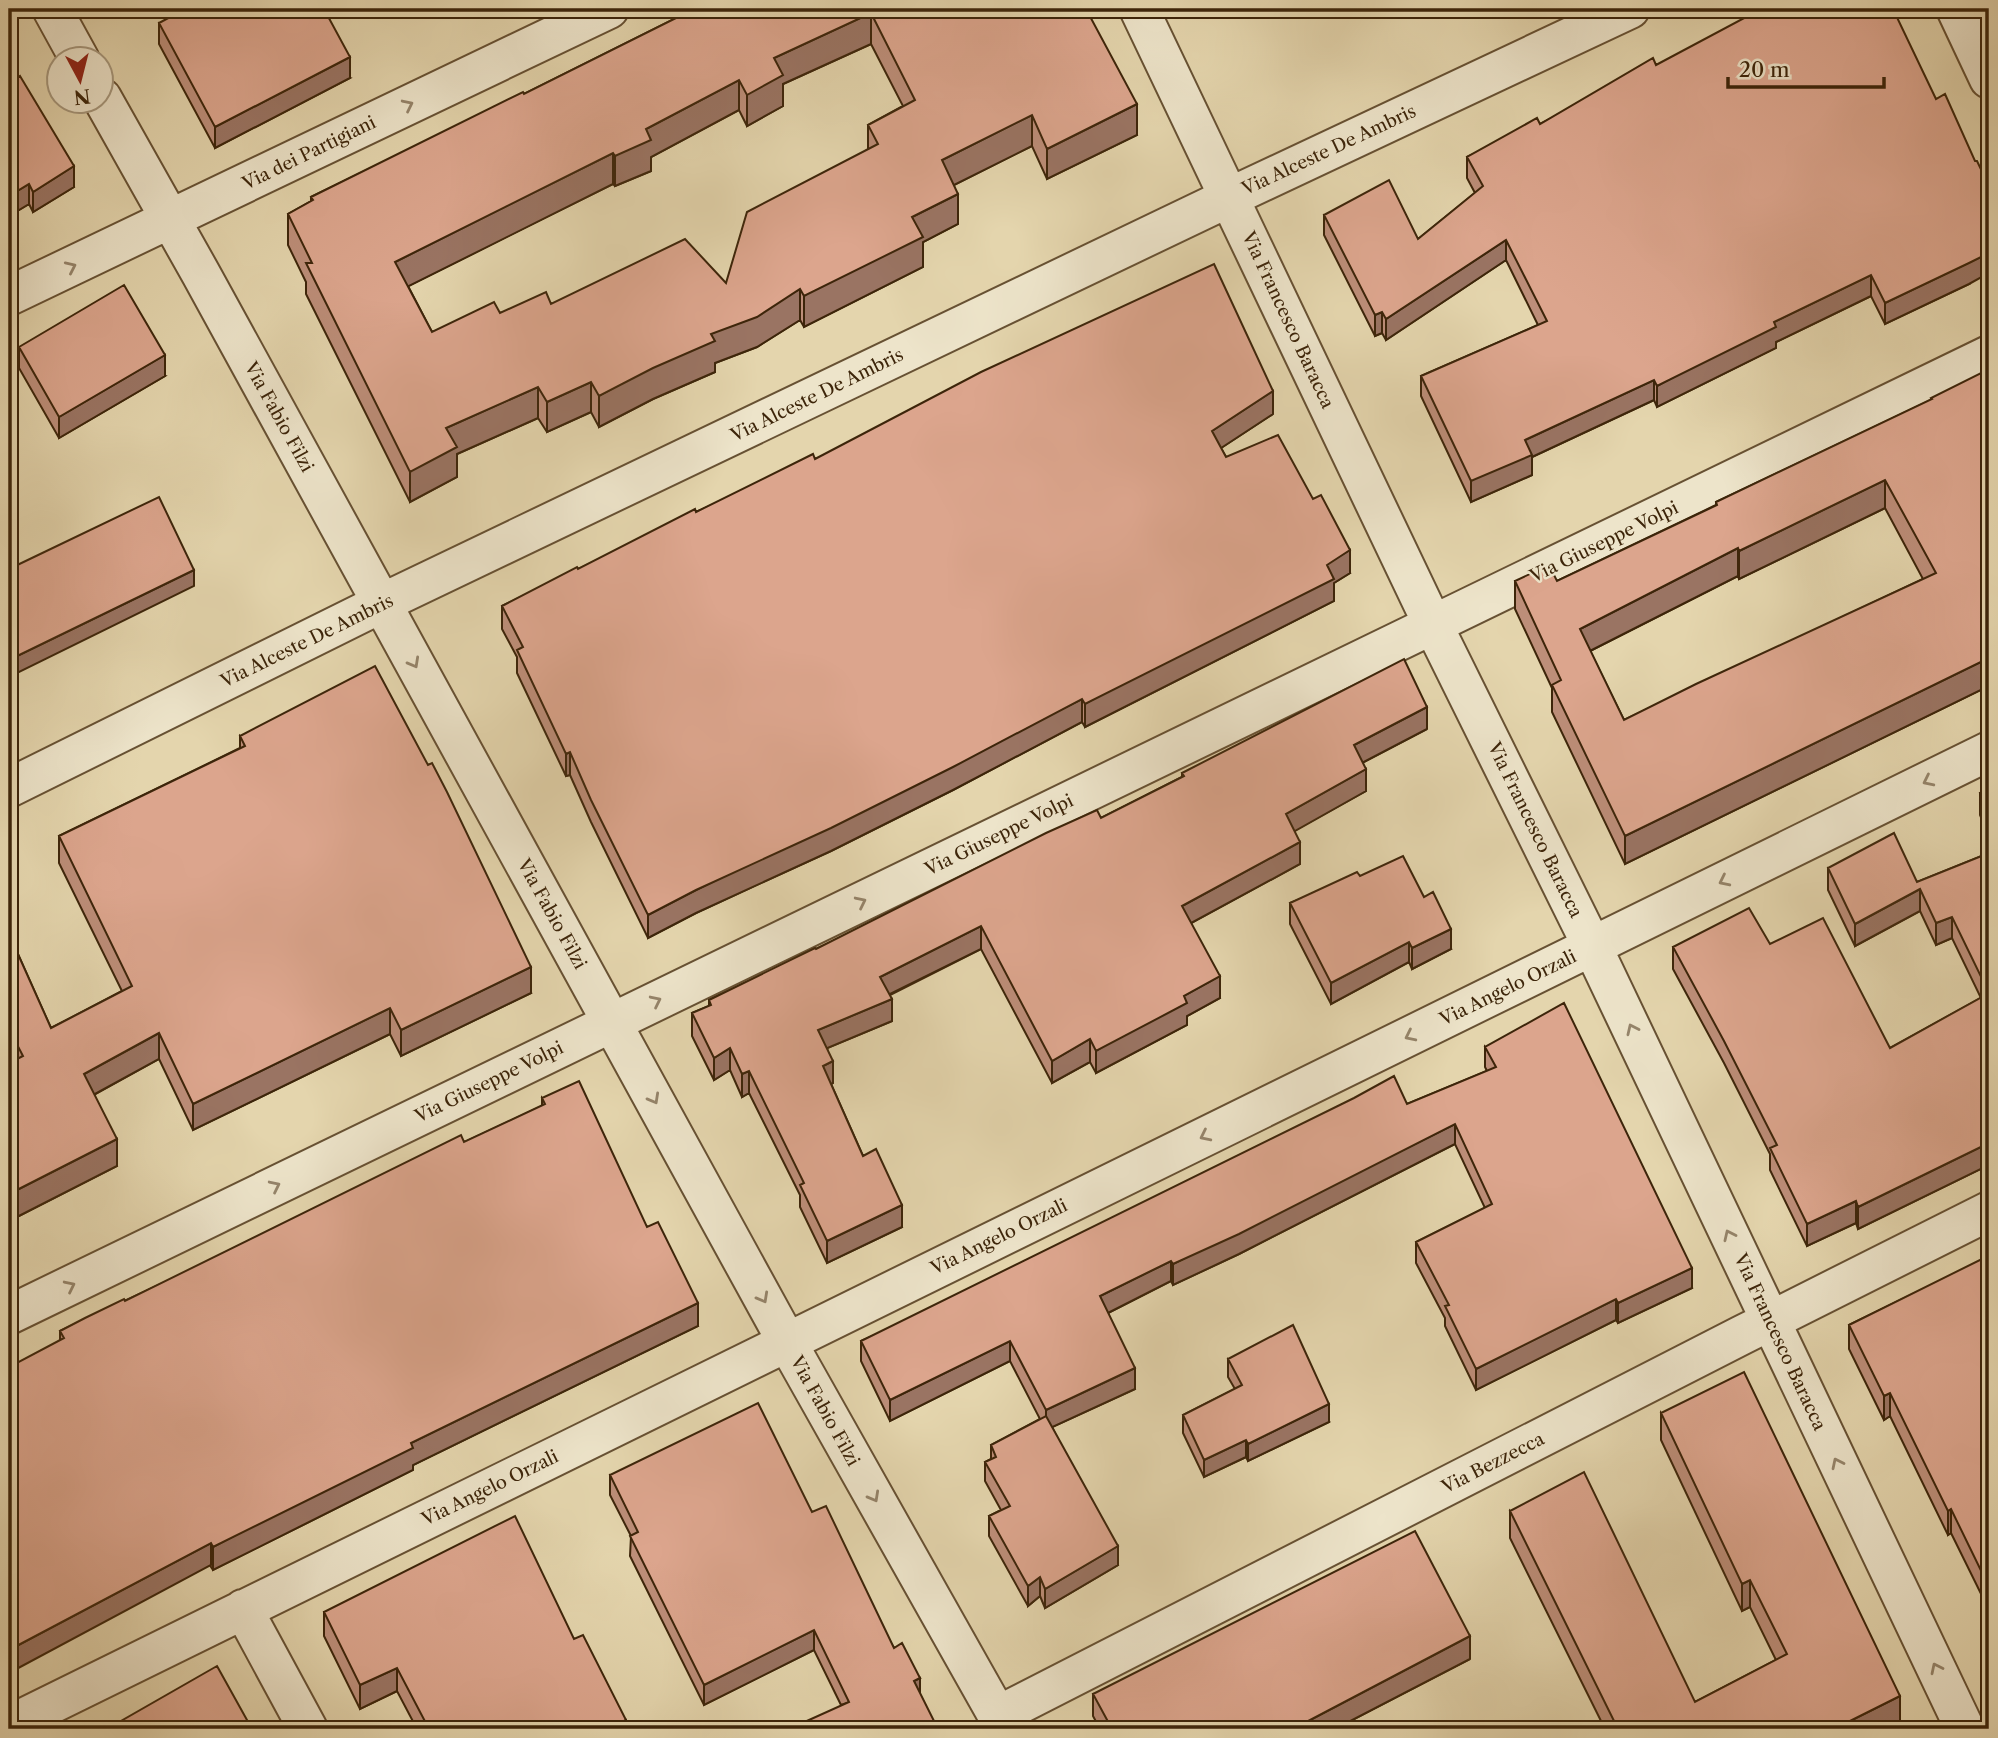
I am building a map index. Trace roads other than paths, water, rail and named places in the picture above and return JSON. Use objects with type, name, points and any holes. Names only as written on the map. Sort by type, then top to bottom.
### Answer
[{"type":"street","points":[[51,9],[72,46]]},
{"type":"street","name":"Via dei Partigiani","points":[[9,296],[609,9]]},
{"type":"street","name":"Via Francesco Baracca","points":[[1139,9],[1433,625],[1592,946],[1965,1729]]},
{"type":"street","name":"Via Alceste De Ambris","points":[[9,788],[382,603],[1230,197],[1630,9]]},
{"type":"street","points":[[1956,9],[1989,79]]},
{"type":"street","name":"Via Fabio Filzi","points":[[112,116],[787,1342],[1001,1722]]},
{"type":"street","name":"Via Giuseppe Volpi","points":[[9,1315],[1989,355]]},
{"type":"street","name":"Via Angelo Orzali","points":[[9,1725],[1989,751]]},
{"type":"street","name":"Via Bezzecca","points":[[1001,1722],[1770,1321],[1989,1211]]},
{"type":"street","points":[[243,1609],[308,1729]]}]
